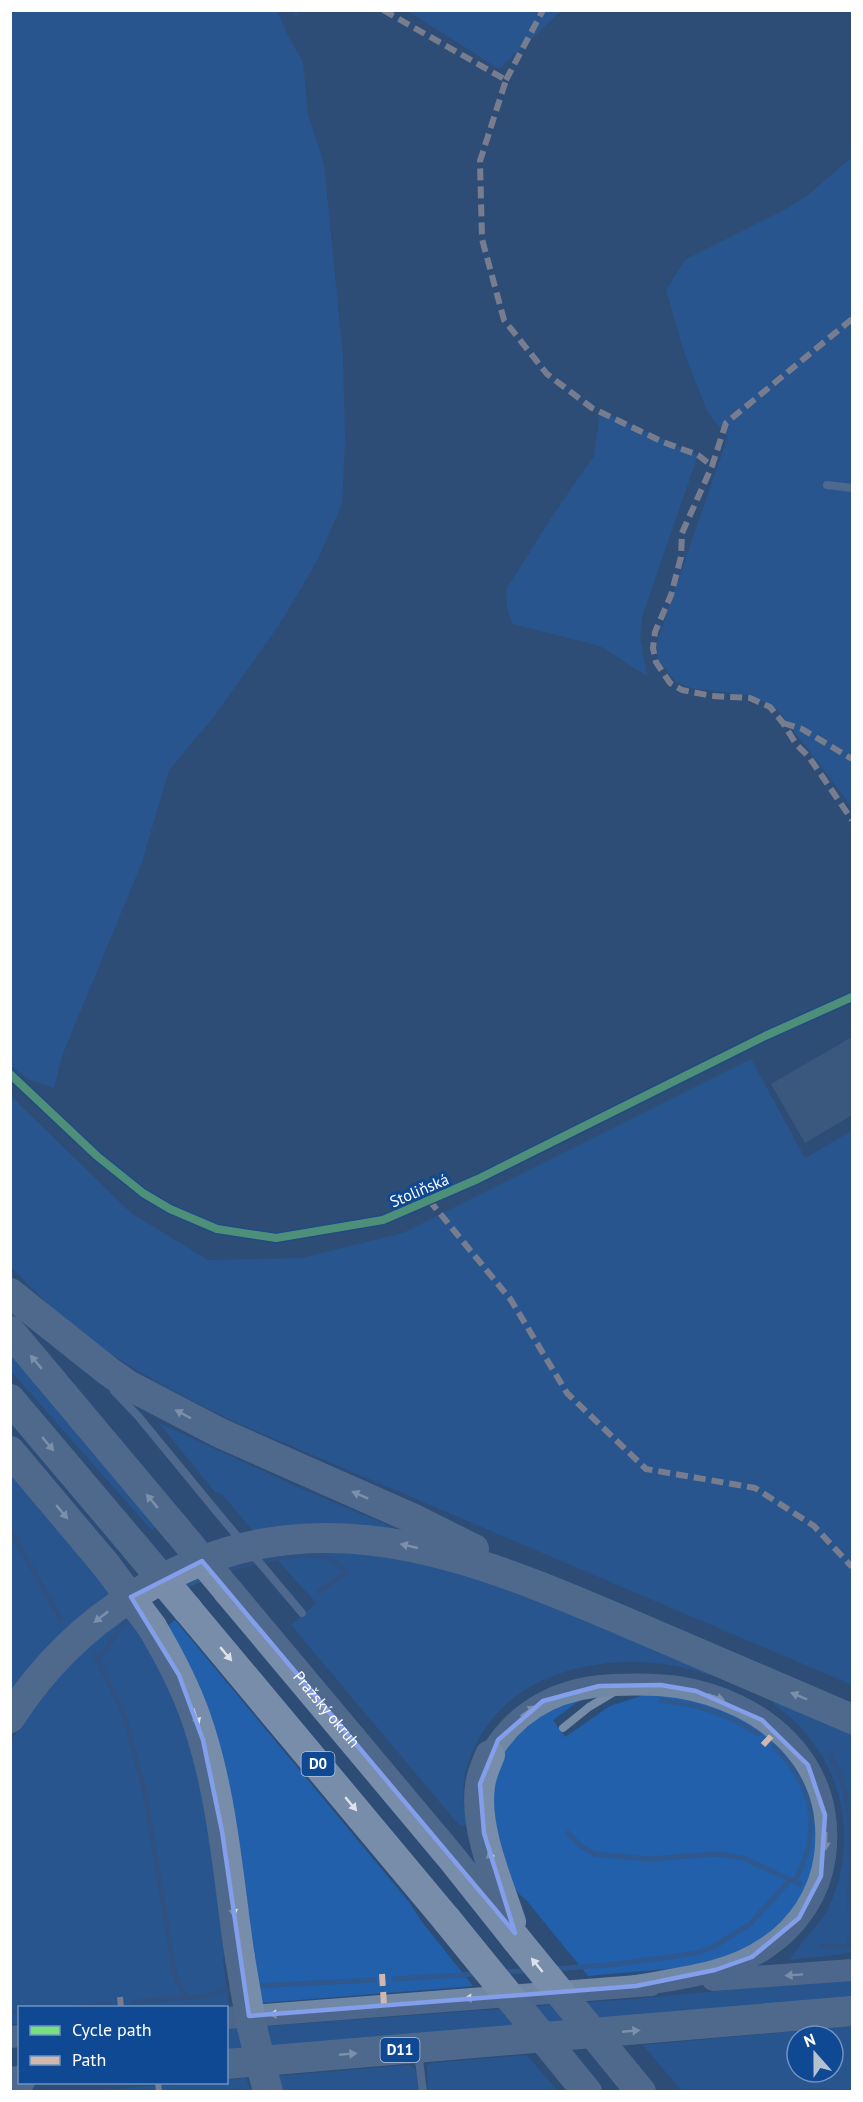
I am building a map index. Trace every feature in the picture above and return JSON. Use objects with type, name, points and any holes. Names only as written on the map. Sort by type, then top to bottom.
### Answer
[{"type":"highway","points":[[10,1293],[128,1385],[220,1433],[414,1519],[603,1612]]},
{"type":"highway","name":"Pražský okruh","points":[[10,1331],[507,1923],[640,2091]]},
{"type":"highway","name":"D0","points":[[10,1399],[447,1920],[587,2091]]},
{"type":"highway","points":[[10,1451],[106,1565],[152,1627],[179,1675],[203,1740],[222,1830],[250,2023],[268,2091]]},
{"type":"highway","points":[[10,1718],[45,1670],[78,1637],[112,1609],[155,1581],[186,1566],[217,1555],[266,1544],[331,1537],[402,1544],[491,1568],[603,1612],[852,1719]]},
{"type":"highway","points":[[490,1755],[480,1784],[480,1816],[507,1923]]},
{"type":"highway","name":"D11","points":[[228,2064],[852,2013]]},
{"type":"main road","points":[[490,1755],[498,1740],[517,1719],[543,1701],[577,1689],[629,1684],[661,1685],[696,1691],[730,1702],[762,1720],[789,1742],[807,1765],[821,1796],[826,1828],[824,1860],[815,1891],[799,1918],[778,1940],[752,1957],[736,1964],[636,1986]]},
{"type":"main road","points":[[228,2018],[852,1970]]},
{"type":"lane","points":[[827,485],[852,488]]},
{"type":"lane","name":"Stoliňská","points":[[10,1074],[97,1156],[143,1194],[170,1209],[217,1229],[276,1238],[383,1220],[478,1179],[765,1036],[852,998]]},
{"type":"lane","points":[[60,1334],[138,1416],[302,1613]]},
{"type":"lane","points":[[562,1728],[589,1707],[629,1684]]},
{"type":"lane","points":[[418,2048],[423,2091]]},
{"type":"highlighted area","points":[[202,1561],[515,1933],[484,1833],[480,1784],[498,1740],[543,1701],[599,1686],[661,1685],[696,1691],[762,1720],[808,1765],[825,1815],[821,1876],[799,1918],[752,1957],[715,1970],[636,1986],[249,2016],[222,1831],[203,1740],[179,1675],[131,1597]]},
{"type":"shaded area","points":[[10,11],[277,11],[303,62],[308,114],[324,164],[343,356],[345,441],[342,504],[317,561],[281,622],[212,719],[169,770],[142,862],[62,1056],[54,1088],[28,1079],[10,1065]]},
{"type":"shaded area","points":[[408,11],[561,11],[499,69]]},
{"type":"shaded area","points":[[852,157],[852,807],[780,713],[770,704],[748,695],[691,688],[676,682],[658,659],[657,642],[728,436],[708,413],[685,355],[666,290],[685,260],[788,208],[808,195]]},
{"type":"shaded area","points":[[600,411],[698,455],[643,614],[640,638],[647,676],[600,646],[513,624],[507,608],[506,590],[555,512],[594,456]]},
{"type":"shaded area","points":[[751,1059],[805,1158],[852,1131],[852,1685],[233,1421],[146,1375],[96,1344],[62,1317],[11,1267],[10,1095],[131,1213],[208,1260],[302,1258],[403,1233]]},
{"type":"shaded area","points":[[10,1353],[156,1527],[152,1531],[11,1371]]},
{"type":"shaded area","points":[[159,1423],[300,1488],[399,1530],[254,1532],[223,1495],[215,1492]]},
{"type":"shaded area","points":[[11,1470],[82,1553],[109,1594],[52,1641],[11,1690]]},
{"type":"shaded area","points":[[305,1550],[387,1554],[503,1585],[711,1672],[709,1675],[644,1662],[610,1663],[577,1669],[546,1679],[517,1696],[493,1718],[475,1746],[467,1766],[463,1795],[468,1826],[459,1825],[291,1625],[316,1603],[272,1554]]},
{"type":"shaded area","points":[[123,1614],[151,1649],[171,1686],[195,1756],[210,1832],[225,1943],[223,1960],[229,2005],[18,2006],[18,2024],[11,2024],[11,1741],[53,1678]]},
{"type":"shaded area","points":[[175,1620],[409,1902],[473,1986],[262,2003],[165,1628]]},
{"type":"shaded area","points":[[650,1693],[684,1696],[740,1715],[792,1757],[814,1800],[817,1860],[806,1891],[778,1928],[740,1953],[688,1967],[588,1976],[518,1893],[506,1875],[493,1839],[493,1771],[523,1724],[588,1694],[553,1720],[565,1737],[610,1706]]},
{"type":"shaded area","points":[[774,1698],[852,1732],[852,1953],[790,1960],[828,1909],[844,1852],[844,1823],[839,1796],[829,1770],[815,1746],[797,1723],[774,1704]]},
{"type":"shaded area","points":[[852,1978],[852,2002],[228,2055],[228,2029],[634,1999]]},
{"type":"shaded area","points":[[852,2026],[852,2091],[682,2091],[643,2045],[785,2032],[785,2084],[845,2084],[845,2027]]},
{"type":"shaded area","points":[[527,2055],[558,2091],[428,2091],[427,2066],[431,2063]]},
{"type":"shaded area","points":[[409,2065],[415,2069],[419,2091],[282,2091],[278,2076]]},
{"type":"shaded area","points":[[246,2078],[251,2091],[88,2091],[182,2084],[228,2084],[228,2080]]},
{"type":"building","points":[[852,1037],[852,1115],[805,1143],[771,1084]]},
{"type":"waterway","points":[[10,1530],[61,1619]]},
{"type":"waterway","points":[[225,1571],[276,1558],[306,1555],[328,1558],[347,1572],[319,1591]]},
{"type":"waterway","points":[[183,1587],[204,1578]]},
{"type":"waterway","points":[[98,1660],[124,1623],[133,1616]]},
{"type":"waterway","points":[[96,1656],[123,1712],[144,1788],[175,1977],[181,1989],[189,1997]]},
{"type":"waterway","points":[[661,1701],[687,1704],[712,1711],[758,1734]]},
{"type":"waterway","points":[[774,1746],[798,1778],[806,1793],[810,1810],[809,1844],[795,1881]]},
{"type":"waterway","points":[[830,1754],[839,1774],[849,1812],[851,1831],[849,1911]]},
{"type":"waterway","points":[[568,1833],[582,1847],[595,1854],[648,1859],[718,1854],[743,1858],[800,1884]]},
{"type":"waterway","points":[[555,1969],[669,1957],[697,1953],[713,1947],[749,1925],[791,1879]]},
{"type":"waterway","points":[[852,1916],[849,1946],[852,1946]]},
{"type":"waterway","points":[[821,1946],[849,1946]]},
{"type":"waterway","points":[[504,1972],[528,1971]]},
{"type":"waterway","points":[[394,1979],[477,1974]]},
{"type":"waterway","points":[[253,1986],[374,1980]]},
{"type":"waterway","points":[[133,2002],[204,1996],[235,1988]]},
{"type":"waterway","points":[[92,2006],[110,2004]]},
{"type":"waterway","points":[[10,2013],[18,2012]]},
{"type":"marked path","points":[[383,10],[506,80],[480,161],[482,239],[504,320],[547,374],[592,408],[663,442],[698,455],[712,466]]},
{"type":"marked path","points":[[506,80],[543,10]]},
{"type":"marked path","points":[[852,319],[726,423],[712,466],[682,533],[681,557],[671,595],[655,632],[653,648],[656,662],[670,683],[682,690],[712,696],[750,698],[770,707],[796,744],[809,757],[852,820]]},
{"type":"marked path","points":[[783,723],[802,729],[852,759]]},
{"type":"marked path","points":[[429,1200],[511,1300],[567,1393],[646,1469],[755,1488],[814,1526],[852,1567]]},
{"type":"marked path","points":[[763,1745],[776,1731]]},
{"type":"marked path","points":[[382,1974],[384,2005]]},
{"type":"marked path","points":[[120,1997],[121,2006]]},
{"type":"marked path","points":[[158,2084],[159,2092]]},
{"type":"cycle path","points":[[10,1074],[97,1156],[143,1193],[170,1209],[217,1229],[276,1238],[383,1220],[478,1179],[765,1036],[852,997]]}]
